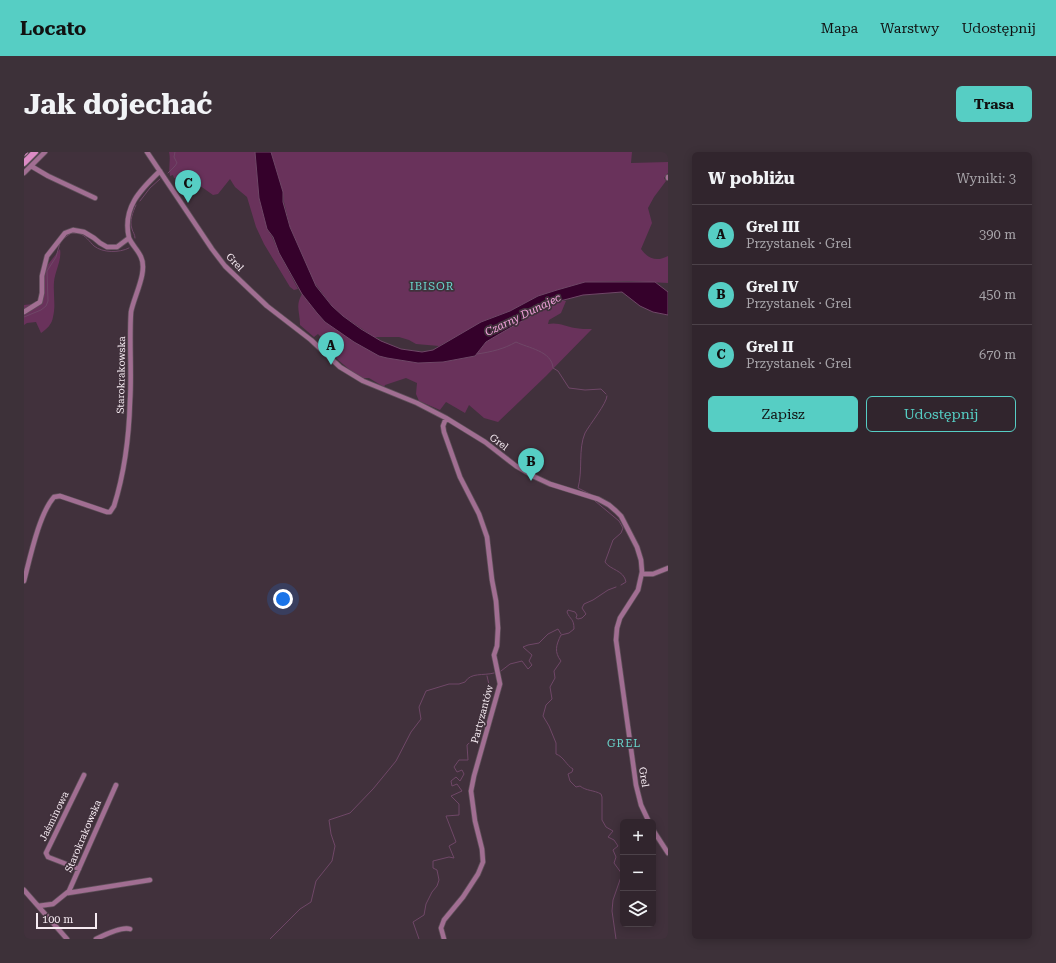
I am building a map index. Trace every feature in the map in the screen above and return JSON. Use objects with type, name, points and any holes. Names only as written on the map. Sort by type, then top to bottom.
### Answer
[{"type":"main road","points":[[24,163],[35,152]]},
{"type":"street","points":[[24,173],[45,152]]},
{"type":"street","name":"Grel","points":[[148,152],[219,259],[271,310],[311,340],[340,367],[352,376],[417,403],[446,418],[485,442],[528,473],[550,484],[598,499],[613,508],[620,516],[637,547],[641,560],[642,574],[638,590],[620,618],[616,640],[636,785],[641,805],[648,819]]},
{"type":"street","points":[[31,166],[48,176],[95,198]]},
{"type":"street","name":"Starokrakowska","points":[[24,581],[37,534],[47,509],[54,497],[60,496],[107,512],[110,512],[114,506],[126,456],[130,400],[131,317],[134,300],[143,270],[141,256],[129,238],[126,224],[130,208],[135,199],[160,171]]},
{"type":"street","points":[[24,312],[40,302],[42,293],[42,276],[47,256],[65,232],[73,230],[84,232],[107,247],[117,247],[129,238]]},
{"type":"street","name":"Partyzantów","points":[[444,939],[441,928],[444,920],[463,897],[478,874],[483,862],[471,791],[500,684],[494,655],[497,646],[498,628],[496,601],[487,537],[479,514],[460,477],[444,432],[443,426],[446,418]]},
{"type":"street","points":[[642,574],[652,574],[668,568]]},
{"type":"street","name":"Jaśminowa","points":[[79,869],[48,857],[46,853],[84,775]]},
{"type":"street","name":"Starokrakowska","points":[[38,906],[53,904],[69,891],[116,784]]},
{"type":"street","points":[[656,835],[668,853]]},
{"type":"street","name":"Starokrakowska","points":[[66,894],[150,880]]},
{"type":"street","points":[[24,890],[67,939]]},
{"type":"street","points":[[96,939],[111,932],[127,928],[130,929]]},
{"type":"shaded area","points":[[169,152],[255,152],[259,198],[267,229],[298,289],[294,290],[290,287],[264,244],[256,227],[247,197],[235,187],[230,179],[218,194],[213,195],[189,178],[177,179],[174,178],[173,175],[170,176]]},
{"type":"shaded area","points":[[271,152],[632,152],[631,163],[668,162],[668,173],[664,178],[666,181],[648,208],[652,223],[641,249],[650,257],[656,259],[668,256],[668,283],[629,281],[585,282],[538,296],[510,311],[488,319],[439,346],[416,344],[399,337],[374,337],[343,316],[332,306],[314,282],[290,227],[283,192]]},
{"type":"shaded area","points":[[60,249],[60,257],[54,282],[54,308],[52,322],[41,333],[36,322],[27,323],[24,325],[24,305],[42,303],[46,267]]},
{"type":"shaded area","points":[[302,294],[325,322],[390,358],[418,363],[443,362],[475,356],[486,342],[543,309],[560,301],[566,301],[561,313],[549,320],[548,324],[592,329],[498,422],[484,418],[469,405],[465,413],[446,402],[440,410],[419,401],[416,394],[417,383],[406,378],[385,385],[384,387],[369,378],[363,378],[351,371],[329,352],[332,349],[318,334],[314,337],[300,325],[298,306]]},
{"type":"water","name":"Czarny Dunajec","points":[[255,152],[271,152],[283,192],[283,202],[290,227],[316,286],[332,306],[343,316],[381,341],[401,349],[422,352],[433,350],[481,322],[510,311],[538,296],[585,282],[655,282],[668,292],[668,315],[653,312],[640,306],[622,292],[583,295],[560,301],[543,309],[486,342],[475,356],[443,362],[418,363],[379,356],[354,342],[325,322],[302,294],[279,253],[273,237],[267,229],[259,198]]},
{"type":"waterway","points":[[168,173],[177,163],[174,157],[175,152]]},
{"type":"waterway","points":[[140,201],[150,188],[160,179]]},
{"type":"waterway","points":[[135,238],[131,223],[136,205]]},
{"type":"waterway","points":[[63,239],[71,233],[76,233]]},
{"type":"waterway","points":[[79,233],[86,237],[94,246],[102,250],[116,251],[129,248]]},
{"type":"waterway","points":[[24,317],[41,310],[46,306],[48,301],[47,271],[56,257],[60,243]]},
{"type":"waterway","points":[[477,354],[507,347],[516,342],[544,354],[552,362],[553,368],[558,371],[569,388],[585,390],[601,389],[606,394]]},
{"type":"waterway","points":[[592,495],[578,488],[583,439],[607,396]]},
{"type":"waterway","points":[[595,501],[619,521],[623,528],[621,533],[613,540],[605,562],[607,565],[623,575],[626,582],[621,585]]},
{"type":"waterway","points":[[616,587],[584,604],[582,608],[586,614],[582,618],[576,618],[577,615],[575,612],[568,610],[567,612],[573,621],[574,629],[569,633],[561,635],[558,642],[556,648],[557,655],[561,661],[554,671],[555,678],[550,687],[552,699],[546,705],[543,716],[556,743],[556,754],[573,769],[572,772],[568,774],[570,781],[576,787],[580,786],[601,794],[602,797],[602,820],[606,827],[613,831],[608,837],[614,840],[618,846],[613,850],[616,857],[614,863],[622,874],[613,900],[612,911],[616,939]]},
{"type":"waterway","points":[[501,671],[510,664],[522,661],[528,669],[532,665],[529,661],[532,655],[523,647],[539,643],[548,634],[558,629],[561,634]]},
{"type":"waterway","points":[[270,939],[300,909],[311,902],[316,881],[332,861],[335,846],[329,820],[350,813],[373,789],[396,761],[411,732],[421,719],[419,707],[426,691],[449,684],[459,684],[474,676],[494,673]]},
{"type":"waterway","points":[[419,939],[413,922],[424,915],[426,904],[439,880],[437,870],[433,868],[433,861],[449,857],[454,858],[449,846],[456,842],[446,816],[459,815],[459,804],[451,796],[462,791],[457,784],[452,786],[451,781],[456,777],[460,781],[464,774],[462,770],[457,772],[454,767],[459,760],[468,760],[467,745],[481,732],[480,719],[484,712],[487,699],[491,693],[487,676]]},
{"type":"place","name":"Grel II","points":[[188,203]]},
{"type":"place","name":"Grel III","points":[[331,365]]},
{"type":"place","name":"Grel IV","points":[[531,481]]},
{"type":"district","name":"IBISOR","points":[[432,286]]},
{"type":"district","name":"GREL","points":[[624,743]]}]
